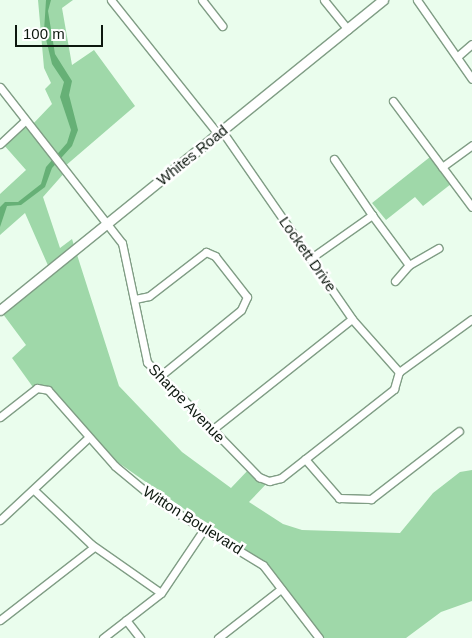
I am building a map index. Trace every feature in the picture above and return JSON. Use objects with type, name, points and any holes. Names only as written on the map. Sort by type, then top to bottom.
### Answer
[{"type":"street","name":"Lockett Drive","points":[[111,0],[220,132],[311,258],[352,319],[393,370],[400,372]]},
{"type":"street","points":[[202,0],[222,26]]},
{"type":"street","points":[[324,0],[348,30]]},
{"type":"street","name":"Whites Road","points":[[0,310],[384,0]]},
{"type":"street","points":[[417,0],[458,56],[472,79]]},
{"type":"street","points":[[458,56],[472,44]]},
{"type":"street","name":"Sharpe Avenue","points":[[0,87],[108,224],[125,250],[144,358],[264,480],[276,481],[394,389],[400,372]]},
{"type":"street","points":[[393,101],[472,207]]},
{"type":"street","points":[[0,144],[26,120]]},
{"type":"street","points":[[442,167],[472,145]]},
{"type":"street","points":[[334,159],[409,265]]},
{"type":"street","points":[[311,258],[372,215]]},
{"type":"street","points":[[395,281],[409,265],[438,248]]},
{"type":"street","points":[[134,300],[149,296],[206,252],[215,256],[247,297],[241,310],[160,376]]},
{"type":"street","points":[[213,429],[352,319]]},
{"type":"street","points":[[400,372],[472,319]]},
{"type":"street","name":"Witton Boulevard","points":[[0,417],[39,387],[48,390],[88,438],[156,500],[258,560],[319,638]]},
{"type":"street","points":[[305,459],[339,498],[371,499],[459,431]]},
{"type":"street","points":[[0,520],[88,438]]},
{"type":"street","points":[[34,490],[94,547],[161,593]]},
{"type":"street","points":[[103,638],[161,593],[204,529]]},
{"type":"street","points":[[0,620],[94,547]]},
{"type":"street","points":[[218,638],[281,589]]},
{"type":"street","points":[[126,620],[140,638]]},
{"type":"shaded area","points":[[38,0],[73,0],[62,8],[72,65],[94,50],[135,106],[64,167],[66,171],[43,197],[60,248],[72,239],[119,386],[182,452],[231,488],[250,468],[269,481],[249,502],[283,524],[302,530],[400,533],[433,493],[460,472],[472,470],[472,601],[441,612],[406,638],[319,638],[261,563],[116,461],[51,389],[35,390],[12,358],[26,345],[0,310],[50,270],[25,213],[0,235],[0,194],[26,170],[3,144],[27,121],[31,126],[52,104],[45,89],[51,83],[44,68]]},
{"type":"shaded area","points":[[46,0],[51,0],[48,11],[55,54],[72,81],[69,95],[78,130],[72,146],[52,168],[45,187],[21,205],[7,206],[0,227],[0,207],[5,202],[18,202],[41,184],[46,167],[67,143],[71,130],[60,97],[64,82],[52,64],[44,31]]},
{"type":"shaded area","points":[[430,157],[451,184],[423,206],[415,197],[386,220],[372,203]]}]
